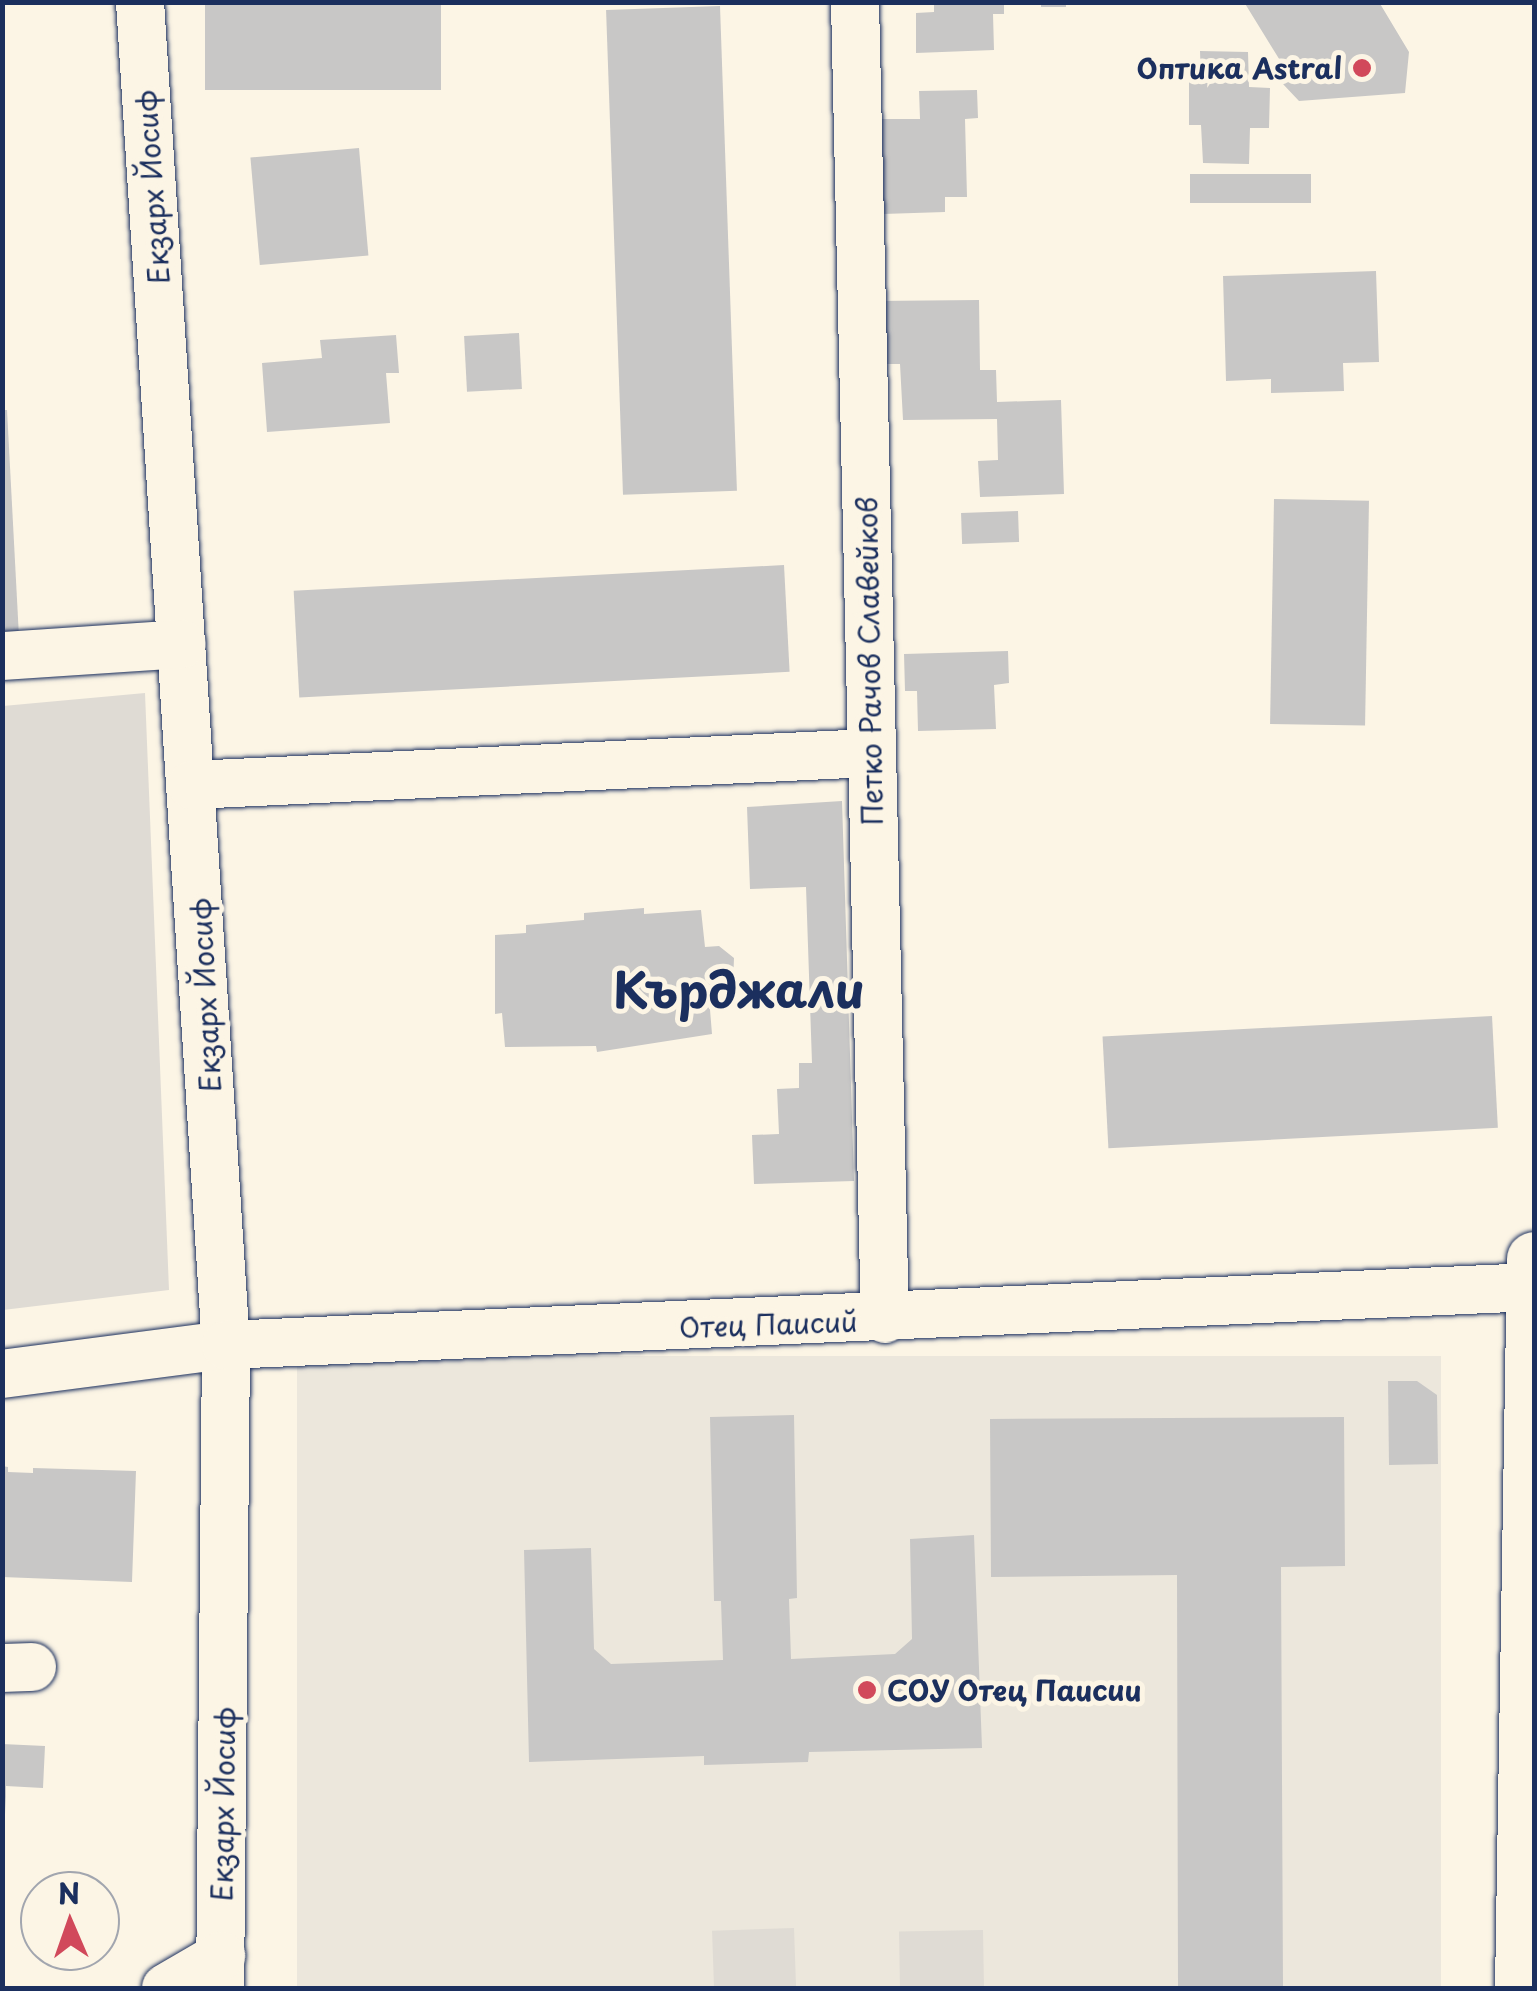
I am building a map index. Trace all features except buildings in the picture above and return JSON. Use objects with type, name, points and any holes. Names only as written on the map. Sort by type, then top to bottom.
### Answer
[{"type":"main road","points":[[1522,1988],[1534,1258]]},
{"type":"street","name":"Екзарх Йосиф","points":[[140,2],[226,1346],[220,1972]]},
{"type":"street","name":"Петко Рачов Славейков","points":[[855,2],[885,1319]]},
{"type":"street","points":[[2,656],[182,644]]},
{"type":"street","points":[[192,785],[871,753]]},
{"type":"street","name":"Отец Паисий","points":[[2,1374],[226,1346],[1534,1287]]},
{"type":"street","points":[[166,1988],[220,1972]]},
{"type":"shaded area","points":[[145,693],[169,1290],[3,1310],[3,706]]},
{"type":"shaded area","name":"СОУ Отец Паисии","points":[[297,1356],[1441,1356],[1441,1988],[297,1988]]},
{"type":"shaded area","points":[[794,1928],[796,1988],[714,1988],[712,1931]]},
{"type":"shaded area","points":[[983,1930],[984,1988],[900,1988],[899,1931]]},
{"type":"place","name":"Оптика Astral","points":[[1362,68]]},
{"type":"place","name":"СОУ Отец Паисии","points":[[867,1690]]},
{"type":"district","name":"Кърджали","points":[[739,989]]}]
